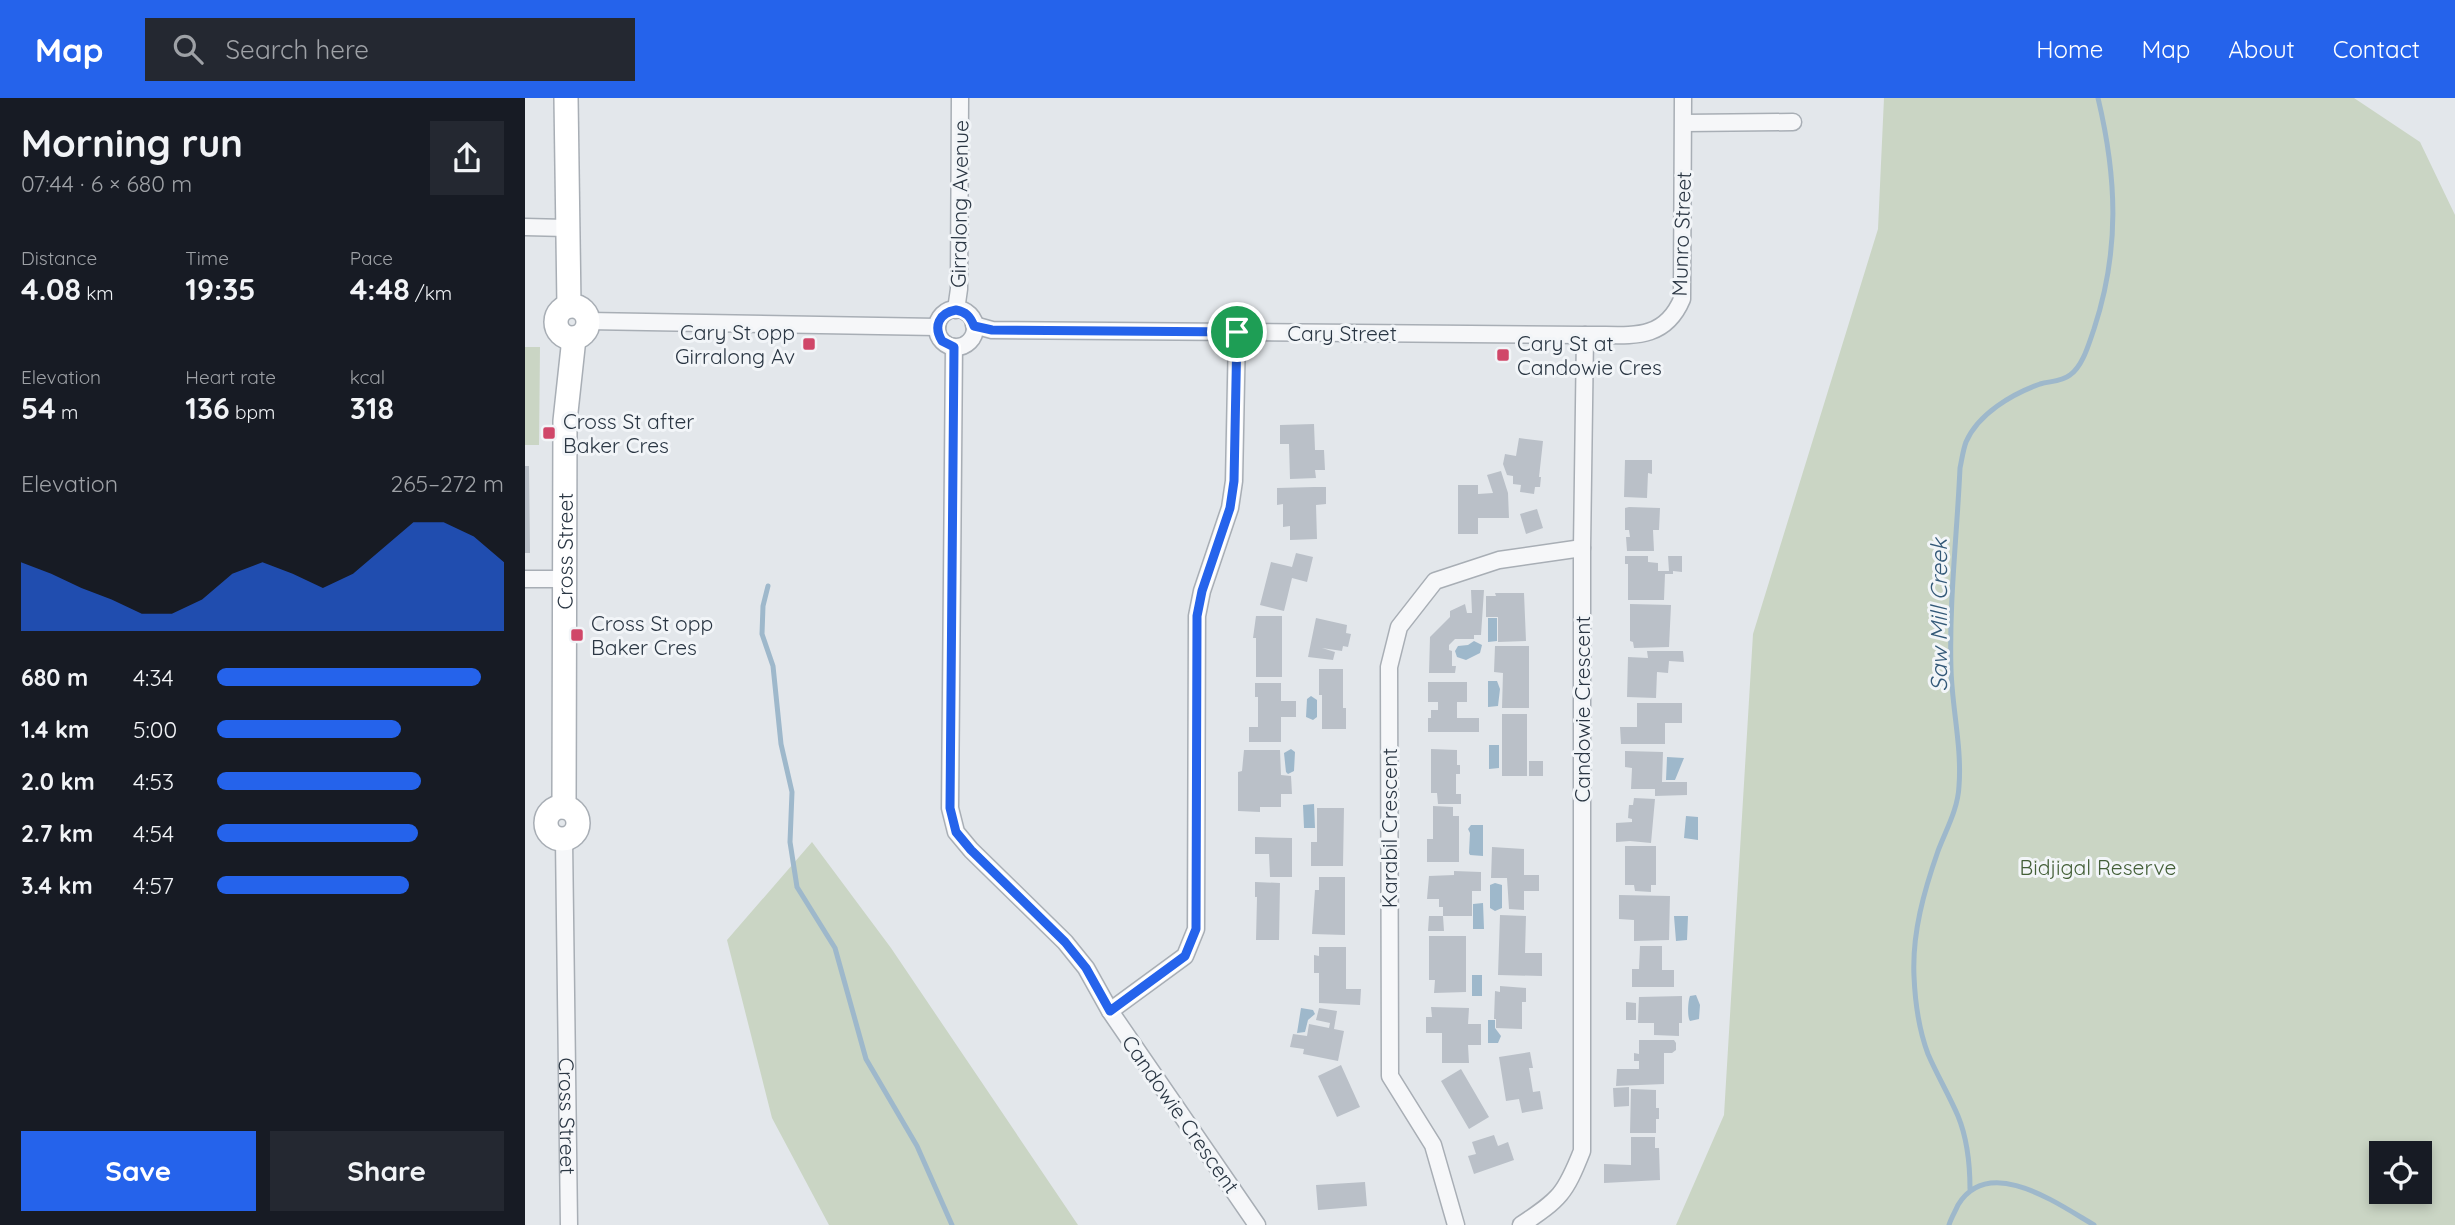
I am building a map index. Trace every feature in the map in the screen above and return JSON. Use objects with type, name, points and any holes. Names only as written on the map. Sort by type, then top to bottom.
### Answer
[{"type":"street","points":[[566,98],[569,306],[557,316],[557,327],[563,335],[581,329],[937,327]]},
{"type":"street","name":"Girralong Avenue","points":[[956,310],[959,289],[960,98]]},
{"type":"street","name":"Munro Street","points":[[1585,335],[1649,333],[1668,323],[1678,309],[1682,299],[1683,98]]},
{"type":"street","points":[[1684,123],[1793,122]]},
{"type":"street","points":[[525,227],[566,228]]},
{"type":"street","points":[[956,310],[971,317],[974,326],[972,338],[966,344],[954,347],[942,341],[937,327],[945,313],[956,310]]},
{"type":"street","name":"Cary Street","points":[[974,326],[992,330],[1585,335]]},
{"type":"street","name":"Cross Street","points":[[569,1225],[564,840],[573,835],[578,826],[573,812],[564,807],[565,403],[581,329]]},
{"type":"street","points":[[1110,1011],[1185,956],[1196,929],[1197,616],[1202,591],[1230,508],[1234,481],[1237,332]]},
{"type":"street","name":"Candowie Crescent","points":[[1521,1225],[1551,1205],[1569,1185],[1582,1151],[1582,548],[1585,335]]},
{"type":"street","name":"Candowie Crescent","points":[[954,347],[950,808],[956,832],[1065,942],[1086,968],[1110,1011],[1258,1225]]},
{"type":"street","name":"Karabil Crescent","points":[[1456,1225],[1433,1144],[1390,1076],[1389,667],[1399,627],[1435,581],[1499,559],[1582,548]]},
{"type":"street","points":[[525,579],[565,579]]},
{"type":"street","points":[[564,807],[554,809],[535,822],[554,838],[564,840]]},
{"type":"green space","name":"Bidjigal Reserve","points":[[1884,98],[2354,98],[2420,142],[2455,215],[2455,1225],[1676,1225],[1724,1115],[1753,634],[1878,229]]},
{"type":"green space","points":[[525,347],[540,347],[539,445],[525,445]]},
{"type":"green space","points":[[812,842],[891,948],[1078,1225],[829,1225],[772,1118],[727,940]]},
{"type":"water","points":[[1488,618],[1497,618],[1497,641],[1488,642]]},
{"type":"water","points":[[1474,641],[1482,645],[1480,653],[1466,660],[1457,657],[1455,651],[1458,646]]},
{"type":"water","points":[[1488,681],[1497,681],[1500,689],[1498,706],[1488,707]]},
{"type":"water","points":[[1311,696],[1317,700],[1317,717],[1313,720],[1306,717],[1307,699]]},
{"type":"water","points":[[1489,745],[1499,745],[1499,768],[1489,769]]},
{"type":"water","points":[[1291,749],[1295,752],[1294,771],[1288,774],[1284,753]]},
{"type":"water","points":[[1667,757],[1684,758],[1675,780],[1666,780]]},
{"type":"water","points":[[1314,804],[1315,828],[1304,828],[1303,805]]},
{"type":"water","points":[[1686,816],[1698,817],[1698,840],[1684,838]]},
{"type":"water","points":[[1471,825],[1483,825],[1483,856],[1469,853],[1468,829]]},
{"type":"water","points":[[1490,885],[1502,885],[1502,908],[1495,911],[1490,908]]},
{"type":"water","points":[[1483,903],[1484,929],[1473,929],[1473,904]]},
{"type":"water","points":[[1674,916],[1688,916],[1687,940],[1676,941]]},
{"type":"water","points":[[1472,975],[1482,975],[1482,996],[1472,996]]},
{"type":"water","points":[[1696,995],[1700,1005],[1699,1019],[1690,1021],[1689,998]]},
{"type":"water","points":[[1301,1008],[1313,1010],[1315,1014],[1308,1020],[1305,1032],[1297,1033]]},
{"type":"water","points":[[1488,1020],[1495,1020],[1495,1028],[1501,1036],[1498,1043],[1488,1043]]},
{"type":"building","points":[[1314,424],[1315,450],[1324,450],[1325,470],[1315,470],[1316,478],[1290,479],[1289,444],[1280,444],[1280,425]]},
{"type":"building","points":[[1519,438],[1543,441],[1540,487],[1535,487],[1534,494],[1520,492],[1521,485],[1513,484],[1513,476],[1507,475],[1503,464],[1505,454],[1516,456]]},
{"type":"building","points":[[1625,460],[1652,460],[1652,474],[1648,473],[1647,498],[1624,497]]},
{"type":"building","points":[[525,466],[529,466],[530,553],[525,553]]},
{"type":"building","points":[[1501,471],[1508,493],[1509,518],[1478,518],[1478,534],[1458,534],[1458,485],[1478,485],[1478,494],[1493,493],[1487,475]]},
{"type":"building","points":[[1326,487],[1326,504],[1316,505],[1317,539],[1290,540],[1290,526],[1283,527],[1283,504],[1277,505],[1277,488]]},
{"type":"building","points":[[1625,508],[1660,508],[1659,530],[1653,530],[1654,551],[1627,551],[1626,537],[1630,537],[1629,530],[1625,530]]},
{"type":"building","points":[[1537,509],[1543,528],[1526,534],[1520,514]]},
{"type":"building","points":[[1296,553],[1313,557],[1307,582],[1292,578],[1284,611],[1260,605],[1271,562],[1292,567]]},
{"type":"building","points":[[1625,556],[1648,556],[1648,562],[1658,563],[1658,571],[1669,571],[1668,556],[1682,556],[1682,572],[1665,574],[1664,600],[1628,600],[1628,564],[1625,564]]},
{"type":"building","points":[[1471,590],[1484,590],[1481,635],[1474,635],[1474,639],[1455,639],[1449,645],[1449,650],[1452,651],[1452,666],[1456,666],[1455,673],[1429,673],[1430,637],[1450,617],[1450,611],[1465,604],[1467,613],[1472,613]]},
{"type":"building","points":[[1495,593],[1524,593],[1526,641],[1498,642],[1498,617],[1486,617],[1486,596],[1496,596]]},
{"type":"building","points":[[1630,604],[1671,605],[1669,647],[1634,648],[1633,642],[1630,641]]},
{"type":"building","points":[[1256,616],[1282,616],[1282,677],[1256,677],[1256,638],[1253,638]]},
{"type":"building","points":[[1316,618],[1347,625],[1346,633],[1351,634],[1348,647],[1343,646],[1342,651],[1322,648],[1335,652],[1333,660],[1308,657]]},
{"type":"building","points":[[1495,646],[1529,646],[1529,708],[1502,708],[1503,673],[1494,672]]},
{"type":"building","points":[[1647,651],[1683,651],[1684,662],[1669,661],[1668,673],[1657,672],[1656,698],[1627,697],[1628,657],[1648,658]]},
{"type":"building","points":[[1319,669],[1343,669],[1346,729],[1322,729]]},
{"type":"building","points":[[1428,682],[1467,682],[1467,702],[1457,702],[1457,718],[1479,718],[1479,732],[1428,732],[1428,718],[1431,718],[1431,710],[1438,710],[1438,702],[1428,702]]},
{"type":"building","points":[[1255,683],[1281,683],[1281,701],[1296,701],[1296,717],[1281,717],[1281,742],[1249,742],[1249,727],[1258,727]]},
{"type":"building","points":[[1637,703],[1682,703],[1682,723],[1665,723],[1665,744],[1621,744],[1620,727],[1637,727]]},
{"type":"building","points":[[1502,714],[1527,714],[1527,776],[1502,776]]},
{"type":"building","points":[[1431,749],[1457,750],[1460,774],[1456,774],[1456,794],[1461,794],[1461,804],[1438,804],[1437,793],[1431,793]]},
{"type":"building","points":[[1244,750],[1280,750],[1281,775],[1291,776],[1292,794],[1281,794],[1281,807],[1260,807],[1260,812],[1238,811],[1238,772],[1242,771]]},
{"type":"building","points":[[1625,751],[1663,752],[1662,782],[1687,782],[1687,795],[1655,796],[1655,789],[1631,789],[1632,768],[1625,767]]},
{"type":"building","points":[[1529,761],[1543,761],[1543,776],[1529,776]]},
{"type":"building","points":[[1634,798],[1655,799],[1651,843],[1616,842],[1616,823],[1632,822],[1632,819],[1628,818],[1629,805],[1633,805]]},
{"type":"building","points":[[1433,806],[1453,807],[1453,816],[1459,816],[1459,862],[1427,862],[1427,839],[1433,839]]},
{"type":"building","points":[[1317,808],[1344,808],[1343,866],[1311,866],[1311,842],[1317,842]]},
{"type":"building","points":[[1255,837],[1292,838],[1292,877],[1270,877],[1269,854],[1255,854]]},
{"type":"building","points":[[1625,846],[1656,846],[1656,885],[1651,885],[1651,892],[1635,891],[1634,885],[1625,885]]},
{"type":"building","points":[[1492,847],[1524,849],[1524,875],[1539,875],[1539,891],[1524,891],[1524,910],[1509,909],[1507,878],[1491,878]]},
{"type":"building","points":[[1454,871],[1481,872],[1481,891],[1472,891],[1472,916],[1443,916],[1439,899],[1427,899],[1429,876],[1454,875]]},
{"type":"building","points":[[1319,877],[1345,877],[1345,935],[1312,934],[1315,890],[1319,890]]},
{"type":"building","points":[[1255,882],[1280,883],[1279,940],[1256,940]]},
{"type":"building","points":[[1619,895],[1670,896],[1669,940],[1634,941],[1634,920],[1619,919]]},
{"type":"building","points":[[1500,915],[1526,916],[1525,953],[1542,953],[1542,976],[1498,975]]},
{"type":"building","points":[[1429,916],[1443,916],[1444,931],[1428,931]]},
{"type":"building","points":[[1429,936],[1466,936],[1466,992],[1434,993],[1435,980],[1429,980]]},
{"type":"building","points":[[1640,946],[1662,946],[1662,970],[1674,970],[1674,987],[1632,987],[1632,969],[1639,969]]},
{"type":"building","points":[[1319,947],[1346,947],[1346,989],[1361,989],[1360,1005],[1319,1003],[1319,973],[1314,973],[1314,955],[1319,956]]},
{"type":"building","points":[[1500,986],[1526,988],[1526,1002],[1522,1002],[1522,1029],[1496,1028],[1495,991],[1500,992]]},
{"type":"building","points":[[1682,996],[1679,1036],[1654,1035],[1654,1023],[1638,1023],[1639,997]]},
{"type":"building","points":[[1626,1002],[1636,1003],[1636,1020],[1626,1020]]},
{"type":"building","points":[[1431,1007],[1469,1008],[1468,1024],[1481,1024],[1481,1045],[1468,1045],[1469,1063],[1442,1063],[1442,1033],[1426,1033],[1426,1017],[1432,1017]]},
{"type":"building","points":[[1319,1008],[1337,1011],[1334,1029],[1344,1031],[1338,1061],[1303,1054],[1304,1049],[1290,1047],[1293,1034],[1307,1036],[1309,1024],[1329,1028],[1330,1023],[1316,1020]]},
{"type":"building","points":[[1639,1040],[1674,1040],[1676,1043],[1676,1050],[1664,1053],[1664,1084],[1616,1086],[1617,1069],[1639,1069],[1639,1061],[1634,1061],[1634,1053],[1639,1054]]},
{"type":"building","points":[[1530,1052],[1533,1068],[1529,1068],[1533,1092],[1540,1091],[1543,1109],[1522,1113],[1519,1099],[1506,1101],[1499,1057]]},
{"type":"building","points":[[1341,1065],[1360,1107],[1337,1117],[1318,1076]]},
{"type":"building","points":[[1461,1069],[1489,1117],[1469,1129],[1441,1081]]},
{"type":"building","points":[[1629,1087],[1629,1106],[1614,1107],[1613,1088]]},
{"type":"building","points":[[1631,1089],[1656,1090],[1659,1119],[1656,1119],[1656,1133],[1630,1133]]},
{"type":"building","points":[[1494,1135],[1498,1146],[1508,1142],[1514,1160],[1474,1174],[1468,1156],[1476,1154],[1472,1142]]},
{"type":"building","points":[[1631,1137],[1655,1137],[1655,1148],[1659,1148],[1660,1180],[1604,1183],[1604,1164],[1631,1165]]},
{"type":"building","points":[[1365,1182],[1367,1206],[1318,1210],[1316,1185]]},
{"type":"waterway","name":"Saw Mill Creek","points":[[1970,1189],[1964,1133],[1925,1045],[1918,1015],[1914,976],[1920,912],[1938,851],[1954,811],[1959,786],[1951,644],[1960,468],[1966,442],[1987,414],[2018,393],[2067,377],[2079,366],[2088,347],[2102,300],[2112,242],[2112,185],[2098,98]]},
{"type":"waterway","points":[[768,586],[763,606],[762,634],[773,666],[781,744],[792,792],[790,842],[797,887],[835,948],[866,1059],[917,1146],[952,1225]]},
{"type":"waterway","points":[[1949,1225],[1958,1205],[1971,1190],[1987,1184],[2005,1183],[2043,1196],[2094,1225]]},
{"type":"place","name":"Cary St opp Girralong Av","points":[[809,344]]},
{"type":"place","name":"Cary St at Candowie Cres","points":[[1503,355]]},
{"type":"place","name":"Cross St after Baker Cres","points":[[549,433]]},
{"type":"place","name":"Cross St opp Baker Cres","points":[[577,635]]},
{"type":"route","points":[[956,310],[971,317],[974,326],[992,330],[1237,332],[1234,481],[1230,508],[1202,591],[1197,616],[1196,929],[1185,956],[1110,1011],[1086,968],[1065,942],[956,832],[950,808],[954,347],[942,341],[937,327],[945,313],[956,310]]}]
